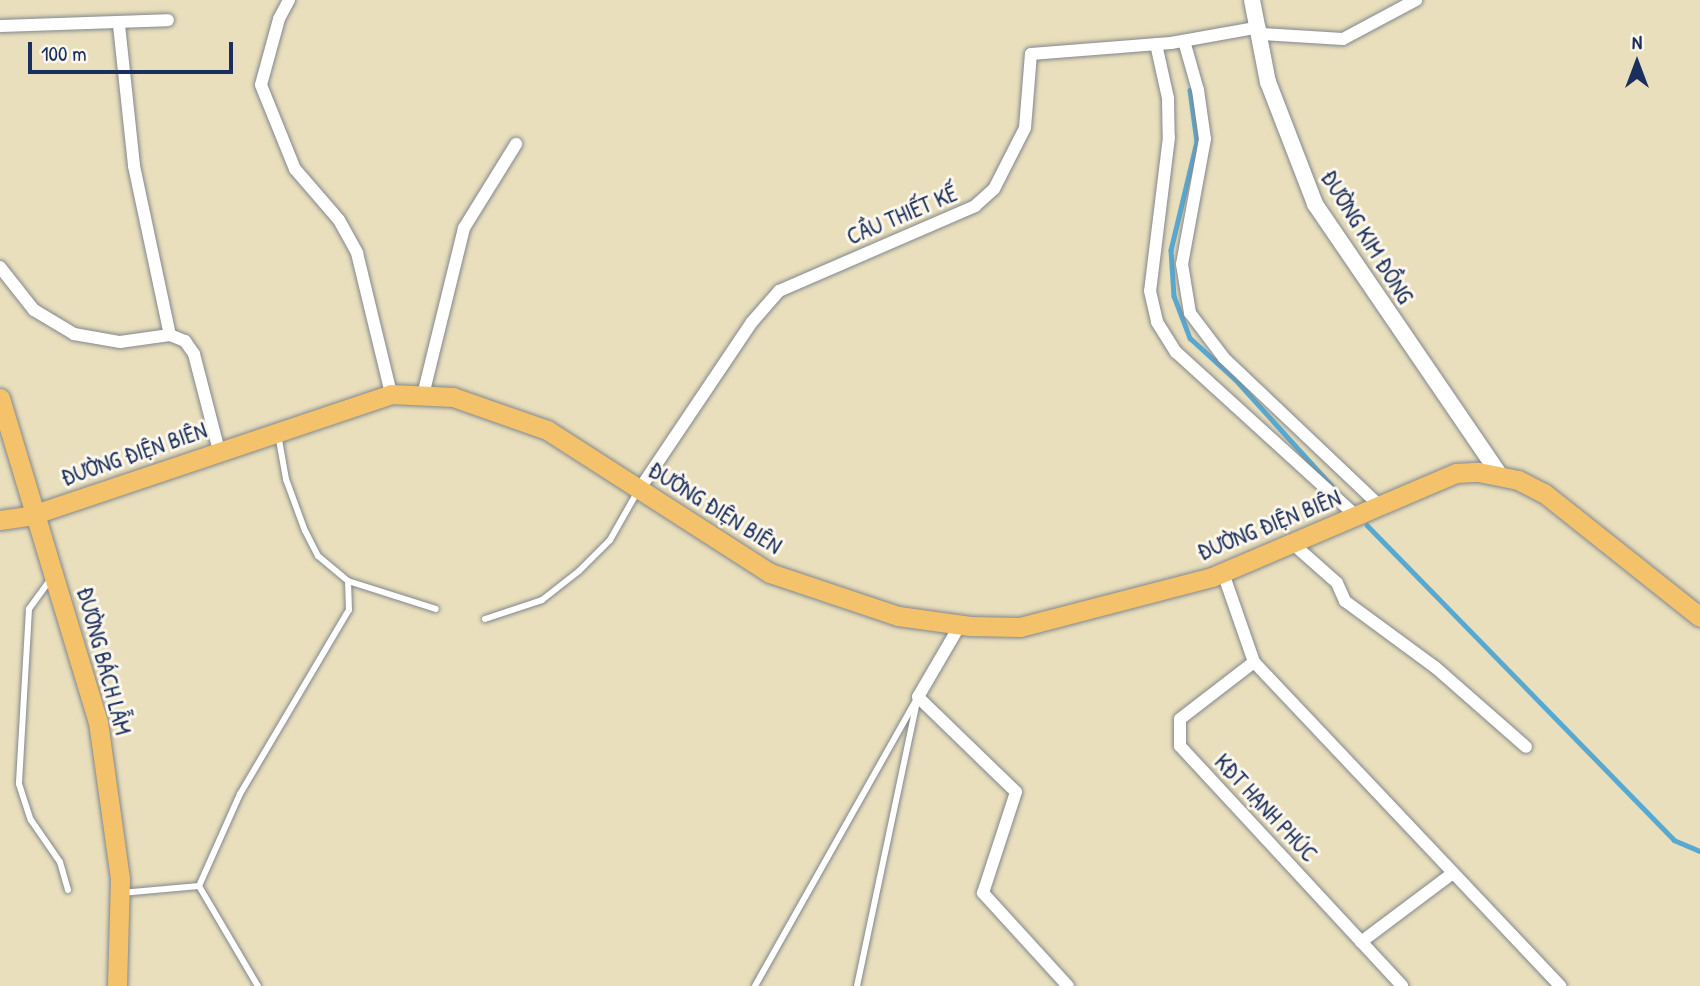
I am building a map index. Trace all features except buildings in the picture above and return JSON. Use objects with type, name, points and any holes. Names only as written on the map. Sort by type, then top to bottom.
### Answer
[{"type":"main road","name":"ĐƯỜNG ĐIỆN BIÊN","points":[[0,520],[38,513],[390,394],[423,395],[453,397],[547,430],[770,573],[898,616],[960,625],[1020,627],[1223,573],[1456,473],[1499,474],[1544,493],[1700,617]]},
{"type":"main road","name":"ĐƯỜNG BÁCH LẪM","points":[[0,398],[38,513],[98,722],[120,893],[117,986]]},
{"type":"street","points":[[289,0],[279,19],[261,85],[295,170],[339,220],[357,253],[390,394]]},
{"type":"street","name":"ĐƯỜNG KIM ĐỒNG","points":[[1252,0],[1261,30],[1268,82],[1315,204],[1499,474]]},
{"type":"street","name":"CẦU THIẾT KẾ","points":[[639,490],[752,322],[779,291],[975,206],[994,189],[1025,128],[1031,54],[1156,44],[1261,30],[1343,39],[1416,0]]},
{"type":"street","points":[[0,26],[119,24],[169,20]]},
{"type":"street","points":[[119,24],[134,166],[170,335]]},
{"type":"street","points":[[1184,41],[1198,90],[1205,139],[1182,264],[1190,313],[1224,358],[1380,506]]},
{"type":"street","points":[[1156,44],[1167,86],[1169,123],[1151,282],[1157,323],[1176,352],[1356,516]]},
{"type":"street","points":[[423,395],[464,228],[516,144]]},
{"type":"street","points":[[0,267],[34,310],[74,334],[120,342],[170,335],[186,341],[194,354],[219,452]]},
{"type":"street","points":[[1292,543],[1337,583],[1345,601],[1435,667],[1526,747]]},
{"type":"street","points":[[1223,573],[1254,662],[1560,986]]},
{"type":"street","points":[[960,625],[918,697],[1016,792],[983,892],[1069,986]]},
{"type":"street","name":"KĐT HẠNH PHÚC","points":[[1254,662],[1180,719],[1180,746],[1402,986]]},
{"type":"street","points":[[1361,942],[1453,873]]},
{"type":"lane","points":[[278,432],[286,480],[305,531],[318,556],[348,581],[436,609]]},
{"type":"lane","points":[[485,619],[542,600],[579,571],[610,540],[639,490]]},
{"type":"lane","points":[[56,574],[29,609],[19,783],[31,820],[60,862],[68,890]]},
{"type":"lane","points":[[199,886],[240,794],[349,610],[348,581]]},
{"type":"lane","points":[[755,986],[918,697]]},
{"type":"lane","points":[[857,986],[918,697]]},
{"type":"lane","points":[[120,893],[199,886]]},
{"type":"lane","points":[[199,886],[258,986]]},
{"type":"waterway","points":[[1190,90],[1197,142],[1171,250],[1174,296],[1190,338],[1235,379],[1332,486]]},
{"type":"waterway","points":[[1367,525],[1674,840],[1700,851]]}]
